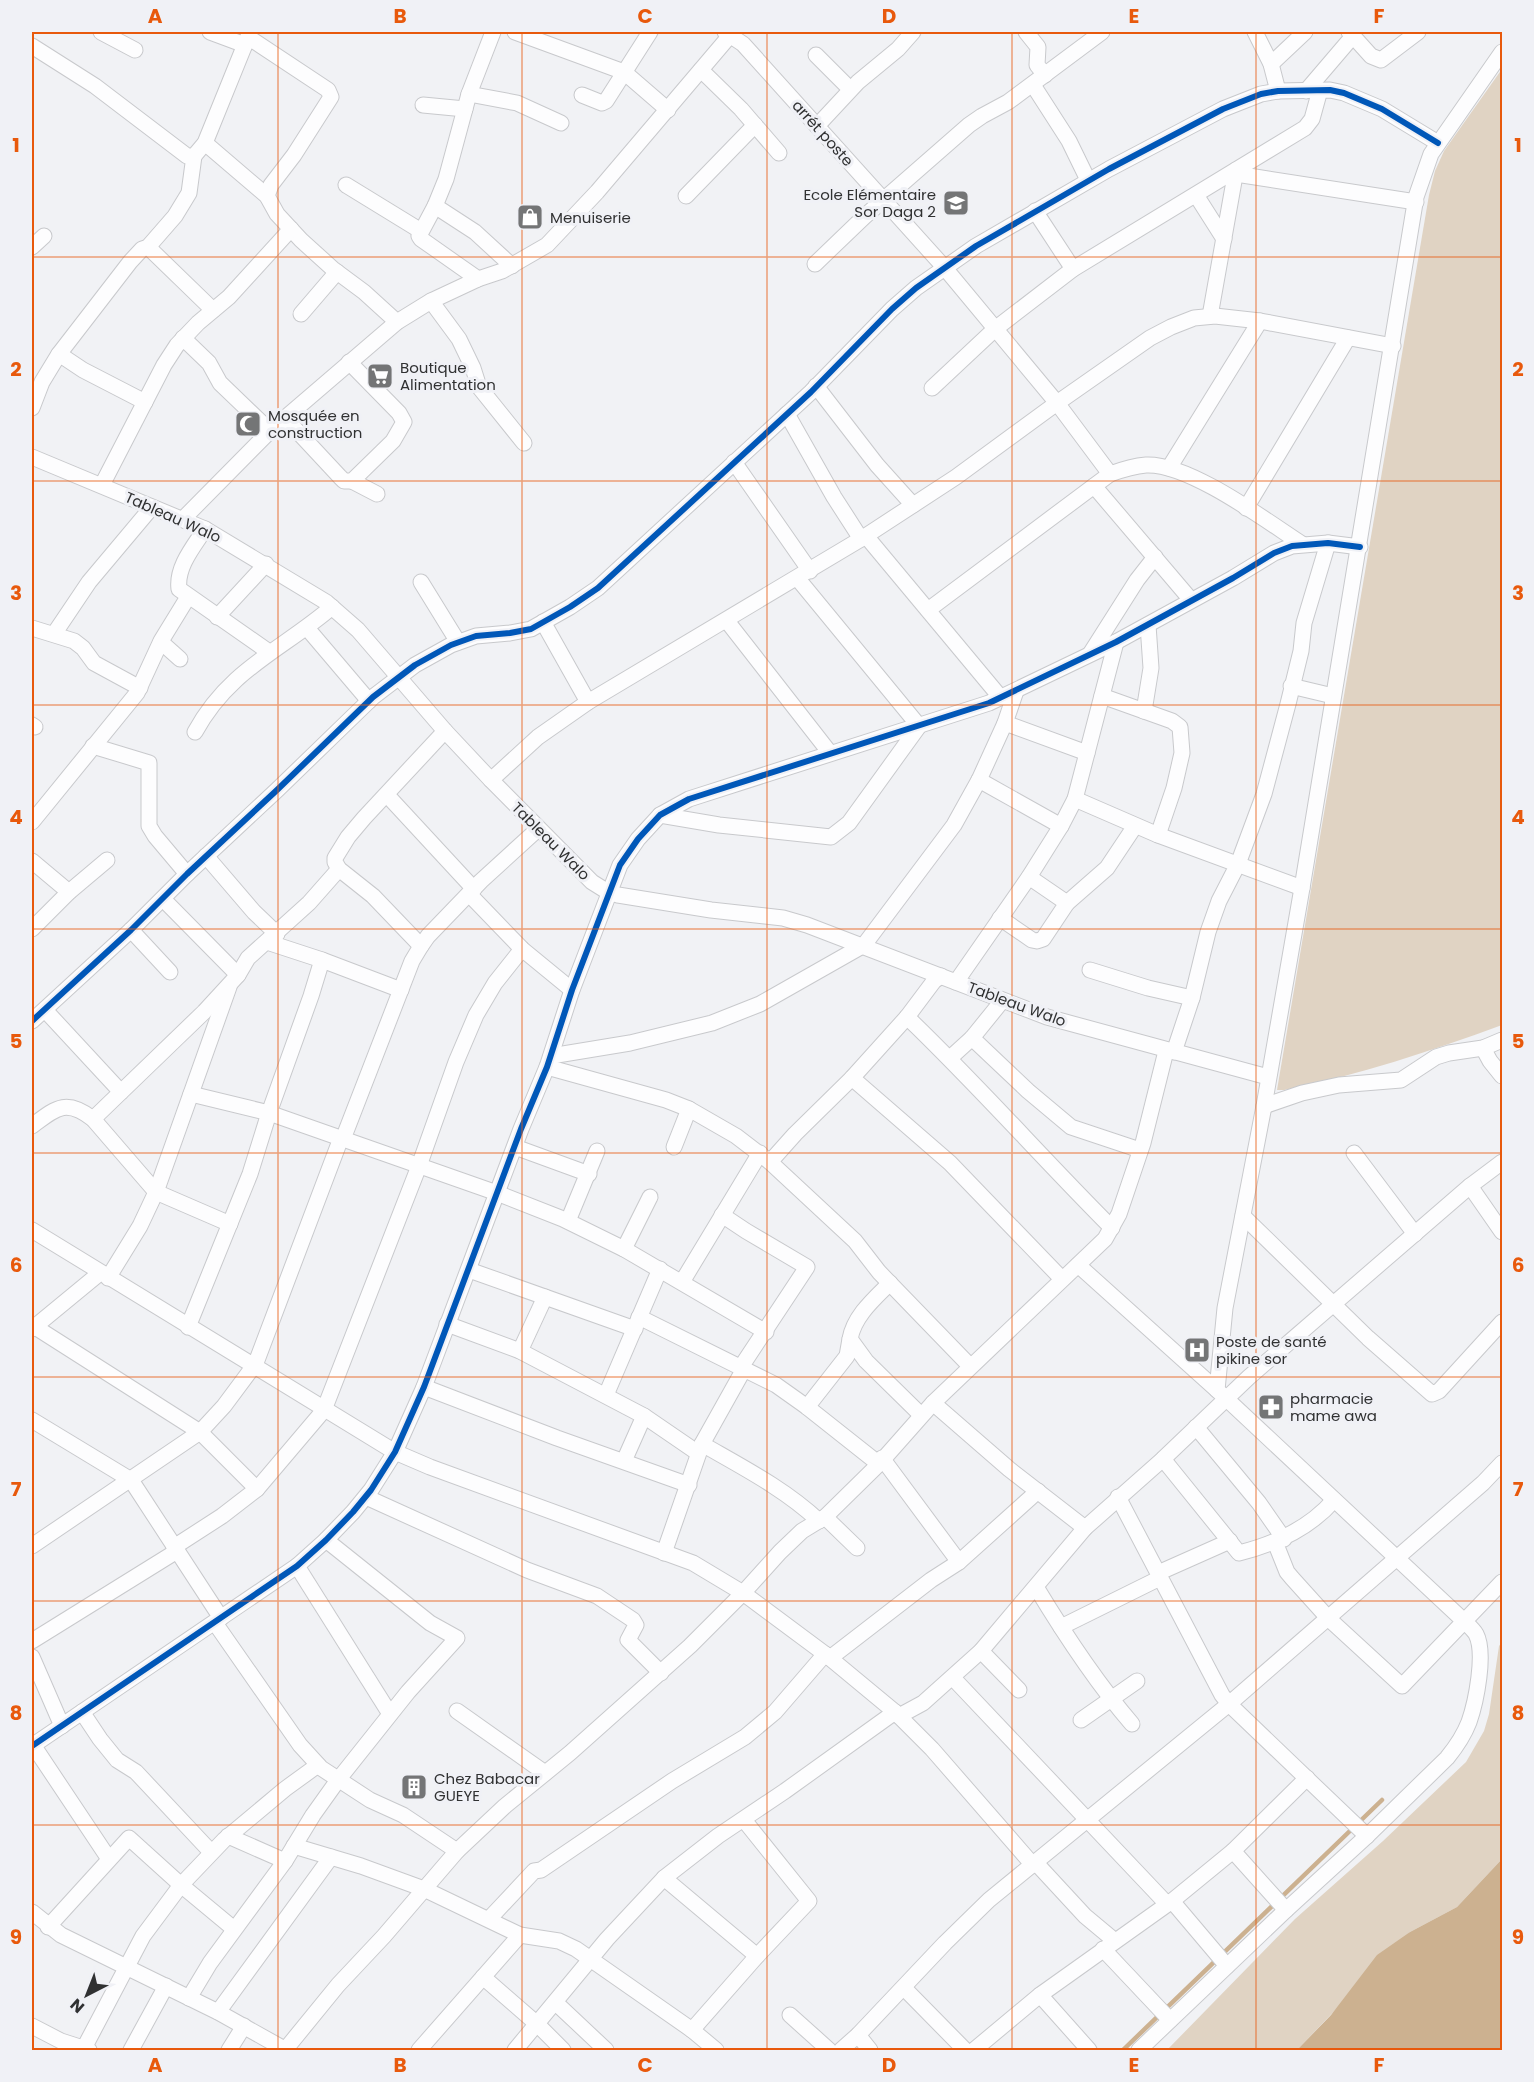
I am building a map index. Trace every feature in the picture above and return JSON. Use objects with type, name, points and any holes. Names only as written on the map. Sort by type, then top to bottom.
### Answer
[{"type":"street","points":[[101,32],[135,50]]},
{"type":"street","points":[[210,32],[247,38],[328,90],[331,97],[294,155],[271,185],[267,196]]},
{"type":"street","points":[[478,279],[421,239],[421,231],[435,206],[448,170],[467,101],[493,32]]},
{"type":"street","points":[[515,32],[624,72],[668,110]]},
{"type":"street","points":[[582,95],[604,102],[650,32]]},
{"type":"street","points":[[817,126],[850,89],[897,49],[913,32]]},
{"type":"street","points":[[1026,32],[1038,47],[1037,65],[1045,75]]},
{"type":"street","points":[[815,264],[975,120],[1033,85],[1102,32]]},
{"type":"street","points":[[1255,32],[1271,64],[1278,91]]},
{"type":"street","points":[[1271,64],[1305,32]]},
{"type":"street","points":[[932,387],[994,328],[1073,269],[1236,172],[1309,124],[1313,90],[1351,34],[1371,57],[1382,60],[1418,32]]},
{"type":"street","points":[[183,519],[270,431],[397,322],[431,301],[478,279],[502,271],[547,245],[668,110],[729,33]]},
{"type":"street","name":"arrét poste","points":[[729,33],[742,44],[944,267],[1058,403],[1110,474]]},
{"type":"street","points":[[32,408],[42,382],[59,354],[120,274],[175,216],[189,193],[194,156],[205,143],[247,38]]},
{"type":"street","points":[[32,46],[94,86],[187,156],[194,156]]},
{"type":"street","points":[[1222,1394],[1225,1308],[1302,888],[1416,202],[1431,154],[1503,52]]},
{"type":"street","points":[[816,55],[850,89]]},
{"type":"street","points":[[701,70],[734,101],[779,153]]},
{"type":"street","points":[[1033,85],[1069,141],[1088,180]]},
{"type":"street","points":[[32,1021],[131,930],[187,873],[369,700],[415,665],[458,642],[476,636],[522,631],[543,622],[598,588],[816,387],[892,309],[944,267],[976,246],[1088,180],[1222,109],[1261,94],[1313,90],[1337,92],[1360,99],[1399,118],[1438,143]]},
{"type":"street","points":[[423,105],[467,101],[517,103],[561,123]]},
{"type":"street","points":[[686,196],[755,125]]},
{"type":"street","points":[[205,143],[267,196],[277,214],[291,230],[397,322]]},
{"type":"street","points":[[1236,172],[1416,202]]},
{"type":"street","points":[[1210,316],[1236,172]]},
{"type":"street","points":[[346,185],[421,231]]},
{"type":"street","points":[[1196,195],[1224,239]]},
{"type":"street","points":[[435,206],[475,232],[512,266]]},
{"type":"street","points":[[1035,211],[1073,269]]},
{"type":"street","points":[[102,485],[164,365],[183,338],[229,297],[291,230]]},
{"type":"street","points":[[32,247],[44,236]]},
{"type":"street","points":[[147,247],[213,310]]},
{"type":"street","points":[[301,315],[337,272]]},
{"type":"street","points":[[431,301],[459,339],[479,387],[524,443]]},
{"type":"street","points":[[490,780],[538,737],[588,702],[864,538],[956,477],[1150,338],[1171,327],[1194,318],[1210,316],[1260,321],[1393,345]]},
{"type":"street","points":[[1169,468],[1260,321]]},
{"type":"street","points":[[183,338],[208,363],[220,383],[270,431]]},
{"type":"street","points":[[1246,508],[1348,338]]},
{"type":"street","points":[[59,354],[145,402]]},
{"type":"street","points":[[350,362],[399,413],[404,422],[392,442],[352,481]]},
{"type":"street","points":[[816,387],[877,465],[913,505]]},
{"type":"street","points":[[787,414],[834,497],[864,538],[1001,698]]},
{"type":"street","points":[[285,418],[340,477],[377,494]]},
{"type":"street","name":"Tableau Walo","points":[[32,457],[206,529],[266,564],[332,607],[358,630],[490,780],[587,878],[608,892],[711,910],[783,918],[864,945],[1047,1017],[1268,1077]]},
{"type":"street","points":[[734,462],[804,575],[919,726]]},
{"type":"street","points":[[928,610],[1110,474],[1147,465],[1169,468],[1191,475],[1302,544]]},
{"type":"street","points":[[1094,486],[1191,600]]},
{"type":"street","points":[[54,634],[89,582],[152,507]]},
{"type":"street","points":[[206,529],[186,559],[178,581],[179,589],[269,652]]},
{"type":"street","points":[[109,1859],[32,1745],[297,1566],[326,1540],[366,1497],[395,1452],[424,1387],[549,1062],[608,892],[628,852],[660,815],[689,799],[989,704],[1116,642],[1274,553],[1302,544],[1328,543],[1360,547]]},
{"type":"street","points":[[32,1912],[48,1927],[61,1935],[218,2012],[285,2050],[457,1851],[661,1673],[743,1593],[780,1552],[802,1531],[822,1519],[881,1461],[921,1415],[970,1366],[1093,1251],[1112,1228],[1119,1214],[1170,1051],[1192,998],[1208,932],[1219,901],[1238,864],[1264,794],[1285,721],[1291,686],[1301,651],[1304,623],[1328,543]]},
{"type":"street","points":[[1089,656],[1137,580],[1155,557]]},
{"type":"street","points":[[217,617],[266,564]]},
{"type":"street","points":[[421,582],[458,642]]},
{"type":"street","points":[[32,822],[140,688],[161,642],[188,597]]},
{"type":"street","points":[[195,732],[204,716],[227,687],[269,652],[307,628],[332,607]]},
{"type":"street","points":[[727,621],[830,753]]},
{"type":"street","points":[[543,622],[588,702]]},
{"type":"street","points":[[1144,711],[1150,668],[1148,625]]},
{"type":"street","points":[[32,628],[74,641],[94,663],[140,688]]},
{"type":"street","points":[[307,628],[369,700]]},
{"type":"street","points":[[161,642],[180,659]]},
{"type":"street","points":[[956,982],[1029,878],[1075,799],[1116,642]]},
{"type":"street","points":[[1291,686],[1333,696]]},
{"type":"street","points":[[549,1062],[712,1023],[760,1004],[864,945],[954,825],[979,780],[1005,723],[1016,691]]},
{"type":"street","points":[[1102,696],[1172,721],[1180,728],[1182,753],[1174,788],[1158,835]]},
{"type":"street","points":[[1005,723],[1087,753]]},
{"type":"street","points":[[660,815],[719,825],[831,837],[849,824],[919,726]]},
{"type":"street","points":[[421,946],[373,896],[339,869],[335,862],[337,853],[364,818],[445,731]]},
{"type":"street","points":[[93,746],[149,758],[149,826],[187,873]]},
{"type":"street","points":[[979,780],[1061,826]]},
{"type":"street","points":[[387,795],[522,950],[573,990]]},
{"type":"street","points":[[1075,799],[1135,826],[1302,888]]},
{"type":"street","points":[[1000,918],[1032,940],[1043,939],[1067,903],[1107,868],[1135,826]]},
{"type":"street","points":[[32,1546],[200,1432],[224,1406],[254,1367],[342,1138],[421,946],[471,891],[538,829]]},
{"type":"street","points":[[206,856],[254,912],[272,938],[401,990]]},
{"type":"street","points":[[32,929],[69,892],[107,860]]},
{"type":"street","points":[[32,861],[69,892]]},
{"type":"street","points":[[93,1119],[233,981],[248,958],[272,938],[339,869]]},
{"type":"street","points":[[1029,878],[1067,903]]},
{"type":"street","points":[[163,899],[233,981]]},
{"type":"street","points":[[131,930],[170,972]]},
{"type":"street","points":[[32,1641],[176,1549],[257,1489],[324,1410],[476,1015],[495,983],[522,950]]},
{"type":"street","points":[[188,1327],[250,1174],[268,1113],[322,960]]},
{"type":"street","points":[[1090,970],[1148,988],[1192,998]]},
{"type":"street","points":[[682,1282],[722,1215],[765,1157],[795,1134],[852,1078],[907,1017],[934,981],[941,976]]},
{"type":"street","points":[[233,981],[156,1192],[140,1226],[104,1275],[32,1327],[200,1432],[257,1489]]},
{"type":"street","points":[[950,1058],[972,1038],[1002,1001]]},
{"type":"street","points":[[45,1010],[121,1092]]},
{"type":"street","points":[[907,1017],[950,1058],[1054,1170],[1112,1228]]},
{"type":"street","points":[[972,1038],[1028,1091],[1071,1127],[1140,1150]]},
{"type":"street","points":[[1263,1106],[1302,1093],[1339,1085],[1401,1080],[1436,1057],[1483,1048],[1503,1040]]},
{"type":"street","points":[[1483,1048],[1490,1061],[1503,1076]]},
{"type":"street","points":[[549,1062],[689,1109],[724,1128],[765,1157],[855,1241],[879,1272],[970,1366]]},
{"type":"street","points":[[852,1078],[950,1163],[1062,1279]]},
{"type":"street","points":[[191,1094],[268,1113],[497,1193],[568,1221],[660,1269],[766,1332]]},
{"type":"street","points":[[32,1126],[55,1108],[65,1106],[83,1111],[93,1119],[156,1192],[230,1224]]},
{"type":"street","points":[[674,1147],[689,1109]]},
{"type":"street","points":[[515,1147],[589,1174]]},
{"type":"street","points":[[568,1221],[597,1151]]},
{"type":"street","points":[[1354,1153],[1416,1234]]},
{"type":"street","points":[[515,2050],[620,1925],[664,1878],[700,1850],[897,1714],[923,1703],[953,1678],[981,1651],[1085,1528],[1196,1427],[1222,1394],[1282,1348],[1470,1186],[1503,1162]]},
{"type":"street","points":[[1470,1186],[1503,1232]]},
{"type":"street","points":[[624,1249],[650,1197]]},
{"type":"street","points":[[664,1553],[700,1448],[743,1368],[807,1267],[722,1215]]},
{"type":"street","points":[[1243,1216],[1368,1338],[1432,1394],[1439,1391],[1503,1322]]},
{"type":"street","points":[[32,1230],[395,1452],[693,1563],[743,1593],[828,1656],[897,1714],[1085,1916],[1170,2020]]},
{"type":"street","points":[[1078,1265],[1222,1394],[1464,1621],[1476,1635],[1480,1646],[1476,1691],[1469,1721],[1463,1736],[1435,1771],[1138,2050]]},
{"type":"street","points":[[606,1395],[660,1269]]},
{"type":"street","points":[[469,1270],[545,1297],[637,1323],[743,1368],[776,1385],[881,1461],[958,1562]]},
{"type":"street","points":[[807,1407],[847,1356],[851,1333],[862,1314],[890,1283]]},
{"type":"street","points":[[520,1352],[545,1297]]},
{"type":"street","points":[[447,1324],[520,1352],[759,1477],[822,1519],[857,1548]]},
{"type":"street","points":[[850,1340],[866,1362],[921,1415]]},
{"type":"street","points":[[424,1387],[689,1485]]},
{"type":"street","points":[[933,1403],[976,1442],[1085,1528]]},
{"type":"street","points":[[624,1461],[644,1416]]},
{"type":"street","points":[[32,1419],[131,1480],[176,1549],[218,1620],[295,1737],[318,1765],[370,1800],[403,1815],[457,1851]]},
{"type":"street","points":[[1196,1427],[1259,1503],[1279,1541],[1287,1572],[1329,1619],[1401,1686],[1503,1582]]},
{"type":"street","points":[[1163,1459],[1239,1553],[1279,1541],[1326,1509],[1334,1500]]},
{"type":"street","points":[[841,2050],[989,1900],[1229,1704],[1329,1619],[1483,1484],[1503,1463]]},
{"type":"street","points":[[489,1919],[534,1871],[541,1870],[672,1781],[729,1748],[764,1722],[828,1656],[958,1562],[1038,1491]]},
{"type":"street","points":[[366,1497],[527,1570],[597,1596],[633,1620],[636,1625],[628,1640],[661,1673]]},
{"type":"street","points":[[1118,1497],[1219,1690],[1229,1704],[1367,1836]]},
{"type":"street","points":[[189,1998],[234,1929],[285,1861],[338,1780],[390,1714],[457,1638],[422,1616],[326,1540]]},
{"type":"street","points":[[1061,1627],[1159,1575],[1230,1541]]},
{"type":"street","points":[[297,1566],[390,1714]]},
{"type":"street","points":[[1036,1587],[1074,1650],[1110,1699],[1132,1724]]},
{"type":"street","points":[[981,1651],[1019,1690]]},
{"type":"street","points":[[32,1657],[62,1726]]},
{"type":"street","points":[[953,1678],[1087,1821],[1169,1902],[1227,1966]]},
{"type":"street","points":[[1081,1720],[1137,1681]]},
{"type":"street","points":[[457,1711],[544,1773]]},
{"type":"street","points":[[82,1712],[117,1760],[136,1772],[211,1852]]},
{"type":"street","points":[[32,2026],[85,2050],[143,1936],[181,1885],[228,1836],[318,1765]]},
{"type":"street","points":[[974,2050],[1040,1995],[1169,1902],[1233,1851],[1306,1778]]},
{"type":"street","points":[[692,2030],[809,1901],[744,1820]]},
{"type":"street","points":[[228,1836],[285,1861]]},
{"type":"street","points":[[48,1927],[129,1838],[234,1929]]},
{"type":"street","points":[[294,1846],[361,1866],[424,1889],[520,1935],[537,1940],[559,1941],[576,1949],[692,2030],[716,2050]]},
{"type":"street","points":[[1233,1851],[1286,1910]]},
{"type":"street","points":[[218,2012],[331,1857]]},
{"type":"street","points":[[664,1878],[757,1956]]},
{"type":"street","points":[[419,2050],[520,1935]]},
{"type":"street","points":[[483,1977],[563,2050]]},
{"type":"street","points":[[130,2050],[166,1986]]},
{"type":"street","points":[[904,1988],[965,2050]]},
{"type":"street","points":[[1040,1995],[1089,2050]]},
{"type":"street","points":[[555,2003],[606,2050]]},
{"type":"street","points":[[790,2015],[829,2050]]},
{"type":"street","points":[[230,2050],[244,2026]]},
{"type":"street","points":[[858,2035],[870,2050]]},
{"type":"shaded area","points":[[1502,69],[1502,1025],[1367,1070],[1277,1090],[1429,195],[1435,171],[1444,151]]},
{"type":"shaded area","points":[[1502,1642],[1502,1859],[1457,1907],[1410,1932],[1297,2050],[1167,2050],[1295,1919],[1383,1841],[1466,1762],[1484,1731],[1489,1714],[1499,1646]]},
{"type":"shaded area","points":[[1502,1859],[1502,2050],[1297,2050],[1331,2015],[1377,1955],[1410,1932],[1457,1907]]},
{"type":"waterway","points":[[1123,2050],[1382,1800]]},
{"type":"cycle path","points":[[32,1021],[131,930],[373,697],[415,665],[451,645],[476,636],[531,629],[598,588],[811,392],[892,309],[916,288],[976,246],[1109,169],[1223,109],[1261,94],[1278,91],[1330,90],[1344,93],[1382,109],[1438,143]]},
{"type":"cycle path","points":[[32,1746],[297,1566],[326,1540],[371,1490],[395,1452],[424,1387],[521,1129],[547,1067],[572,990],[620,865],[638,839],[660,815],[689,799],[989,703],[1116,642],[1274,553],[1292,546],[1328,543],[1360,547]]},
{"type":"place","name":"Ecole Elémentaire Sor Daga 2","points":[[956,203]]},
{"type":"place","name":"Menuiserie","points":[[530,217]]},
{"type":"place","name":"Boutique Alimentation","points":[[380,376]]},
{"type":"place","name":"Mosquée en construction","points":[[248,424]]},
{"type":"place","name":"Poste de santé pikine sor","points":[[1197,1350]]},
{"type":"place","name":"pharmacie mame awa","points":[[1271,1407]]},
{"type":"place","name":"Chez Babacar GUEYE","points":[[414,1787]]}]
